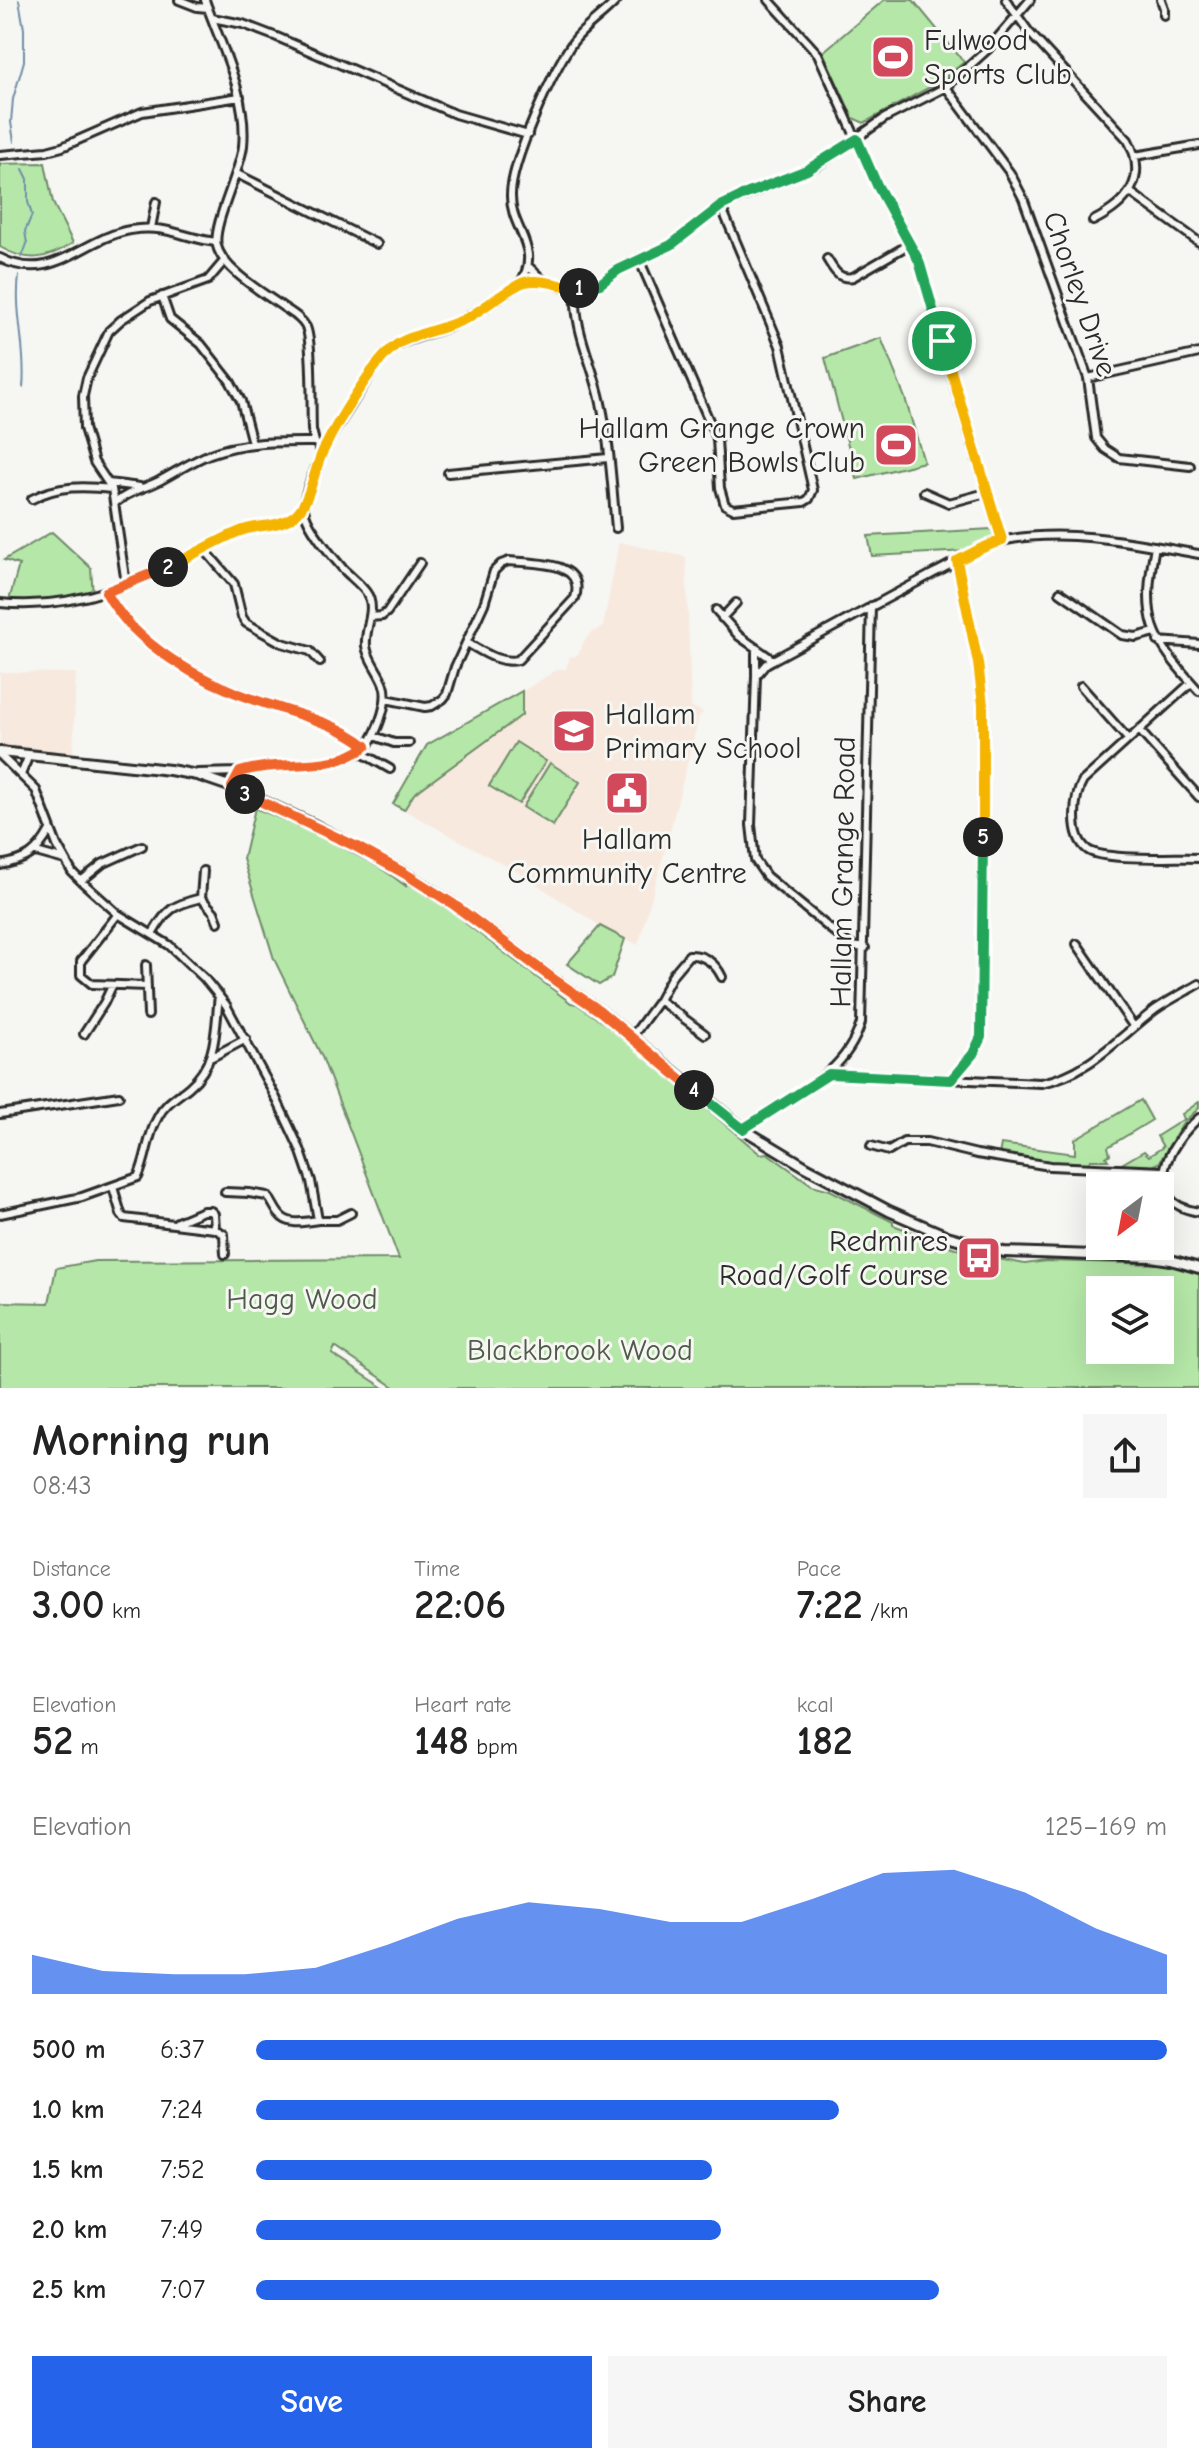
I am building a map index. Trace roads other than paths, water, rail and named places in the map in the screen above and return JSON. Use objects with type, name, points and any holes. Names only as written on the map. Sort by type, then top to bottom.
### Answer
[{"type":"street","points":[[179,0],[208,8]]},
{"type":"street","points":[[205,0],[240,97],[243,142],[237,174],[216,242],[225,260],[304,324],[309,340],[312,430],[315,442],[322,451]]},
{"type":"street","points":[[0,603],[44,604],[106,592],[205,550],[239,531],[278,524],[296,514],[303,507],[322,451],[386,352],[404,340],[451,326],[469,317],[521,282],[528,266],[527,246],[512,212],[510,199],[511,186],[528,135],[548,87],[573,42],[617,0]]},
{"type":"street","points":[[769,0],[818,54],[877,185],[923,271],[1002,540]]},
{"type":"street","points":[[1006,0],[1015,15],[1128,140],[1135,156],[1136,176],[1130,192],[1118,207],[1093,221]]},
{"type":"street","points":[[521,282],[545,282],[576,288],[600,284],[618,270],[671,245],[721,206],[807,170],[885,118],[946,87],[974,64],[1030,0]]},
{"type":"street","points":[[1161,0],[1164,15]]},
{"type":"street","points":[[212,18],[243,24],[277,37],[455,114],[528,135]]},
{"type":"street","name":"Chorley Drive","points":[[946,87],[1017,186],[1088,378],[1096,438],[1105,449],[1127,460],[1190,466]]},
{"type":"street","points":[[0,155],[62,147],[142,112],[240,97]]},
{"type":"street","points":[[1135,156],[1199,145]]},
{"type":"street","points":[[237,174],[377,244]]},
{"type":"street","points":[[1130,192],[1199,242]]},
{"type":"street","points":[[151,228],[156,202]]},
{"type":"street","points":[[639,259],[717,439],[723,501],[733,509],[809,499],[813,490],[780,346],[721,206]]},
{"type":"street","points":[[0,258],[16,265],[45,266],[112,235],[151,228],[216,242]]},
{"type":"street","points":[[827,259],[836,274],[846,279],[910,244]]},
{"type":"street","points":[[126,584],[115,503],[110,486],[94,462],[84,428],[83,396],[87,378],[109,331],[136,309],[208,280],[225,260]]},
{"type":"street","points":[[528,266],[545,282]]},
{"type":"street","points":[[576,288],[575,314],[602,405],[616,528]]},
{"type":"street","points":[[162,296],[170,319],[201,344],[230,381],[241,401],[252,443]]},
{"type":"street","points":[[1088,378],[1199,353]]},
{"type":"street","points":[[115,503],[125,494],[212,453],[252,443],[315,442]]},
{"type":"street","points":[[448,473],[608,458]]},
{"type":"street","points":[[32,499],[55,490],[79,486],[142,488]]},
{"type":"street","points":[[924,492],[949,503],[986,493]]},
{"type":"street","points":[[0,754],[191,774],[240,772],[318,762],[360,752],[374,736],[386,699],[384,686],[366,646],[370,601],[367,592],[344,570],[308,522],[303,507]]},
{"type":"street","points":[[756,676],[773,660],[1002,540],[1035,536],[1100,538],[1199,554]]},
{"type":"street","points":[[1155,546],[1148,591],[1155,632],[1158,641],[1199,691]]},
{"type":"street","points":[[205,550],[234,584],[246,623],[282,643],[310,651],[320,662]]},
{"type":"street","points":[[386,699],[425,707],[437,704],[447,694],[455,667],[484,604],[494,571],[501,564],[509,561],[564,568],[574,576],[577,588],[575,598],[518,660],[497,659],[467,643]]},
{"type":"street","points":[[951,1080],[981,1037],[983,705],[978,663],[957,561]]},
{"type":"street","points":[[370,617],[382,616],[387,612],[420,563]]},
{"type":"street","points":[[106,592],[129,626],[151,645],[188,668],[244,696],[328,724],[366,746]]},
{"type":"street","points":[[1060,592],[1122,635],[1136,637],[1155,632]]},
{"type":"street","points":[[1065,607],[1070,599]]},
{"type":"street","points":[[722,618],[736,603]]},
{"type":"street","name":"Hallam Grange Road","points":[[743,1129],[829,1074],[846,1055],[861,1023],[871,606]]},
{"type":"street","points":[[716,610],[756,649],[773,660]]},
{"type":"street","points":[[1158,641],[1199,644]]},
{"type":"street","points":[[756,649],[751,825],[755,860],[766,876],[851,946],[865,948]]},
{"type":"street","points":[[1191,683],[1080,786],[1075,826],[1081,844],[1094,853],[1199,858]]},
{"type":"street","points":[[1081,686],[1128,739]]},
{"type":"street","points":[[1139,730],[1199,797]]},
{"type":"street","points":[[374,736],[394,743],[409,743]]},
{"type":"street","points":[[360,752],[390,769]]},
{"type":"street","points":[[0,754],[41,799],[50,830],[65,860],[81,881],[118,914],[153,933],[187,961],[219,995],[246,1039],[300,1149],[311,1181],[318,1220]]},
{"type":"street","points":[[21,775],[29,755]]},
{"type":"street","points":[[232,787],[240,772]]},
{"type":"street","points":[[191,774],[232,787],[312,824],[404,873],[453,904],[632,1037],[743,1129],[889,1211],[974,1245],[1004,1252],[1151,1257],[1199,1268]]},
{"type":"street","points":[[0,865],[36,852],[50,830]]},
{"type":"street","points":[[81,881],[102,864],[142,846]]},
{"type":"street","points":[[36,852],[65,860]]},
{"type":"street","points":[[203,871],[201,898],[214,912],[218,922]]},
{"type":"street","points":[[153,933],[174,906],[201,898]]},
{"type":"street","points":[[118,914],[80,966],[81,975],[87,982],[147,986]]},
{"type":"street","points":[[1077,944],[1134,1027]]},
{"type":"street","points":[[632,1037],[689,955],[702,957],[714,964],[722,977]]},
{"type":"street","points":[[146,965],[148,1015]]},
{"type":"street","points":[[829,1074],[1041,1083],[1055,1081],[1095,1060],[1156,1009],[1199,984]]},
{"type":"street","points":[[84,1034],[112,986]]},
{"type":"street","points":[[0,1214],[82,1197],[138,1177],[159,1115],[169,1102],[201,1076],[212,1057],[219,995]]},
{"type":"street","points":[[659,1000],[705,1034]]},
{"type":"street","points":[[212,1057],[246,1039]]},
{"type":"street","points":[[0,1114],[119,1096]]},
{"type":"street","points":[[1199,1118],[1179,1138],[1163,1171],[1164,1187],[1171,1200],[1199,1212]]},
{"type":"street","points":[[871,1146],[889,1151],[904,1142],[927,1142],[1050,1166],[1163,1171]]},
{"type":"street","points":[[113,1187],[124,1218],[215,1229],[224,1234],[225,1254]]},
{"type":"street","points":[[225,1192],[267,1196],[281,1217],[293,1223],[337,1220],[351,1213]]},
{"type":"street","points":[[174,1223],[208,1210],[214,1214],[215,1229]]},
{"type":"waterway","points":[[14,142],[11,122],[13,99],[24,61],[24,29],[19,0]]},
{"type":"waterway","points":[[22,257],[27,244],[25,231],[32,215],[28,202],[28,179],[23,169]]},
{"type":"waterway","points":[[19,276],[23,387]]},
{"type":"place","name":"Fulwood Sports Club","points":[[893,57]]},
{"type":"place","name":"Hallam Grange Crown Green Bowls Club","points":[[896,445]]},
{"type":"place","name":"Hallam Primary School","points":[[574,731]]},
{"type":"place","name":"Hallam Community Centre","points":[[627,793]]},
{"type":"place","name":"Redmires Road/Golf Course","points":[[979,1258]]},
{"type":"park label","name":"Hagg Wood","points":[[302,1299]]},
{"type":"park label","name":"Blackbrook Wood","points":[[580,1350]]}]
